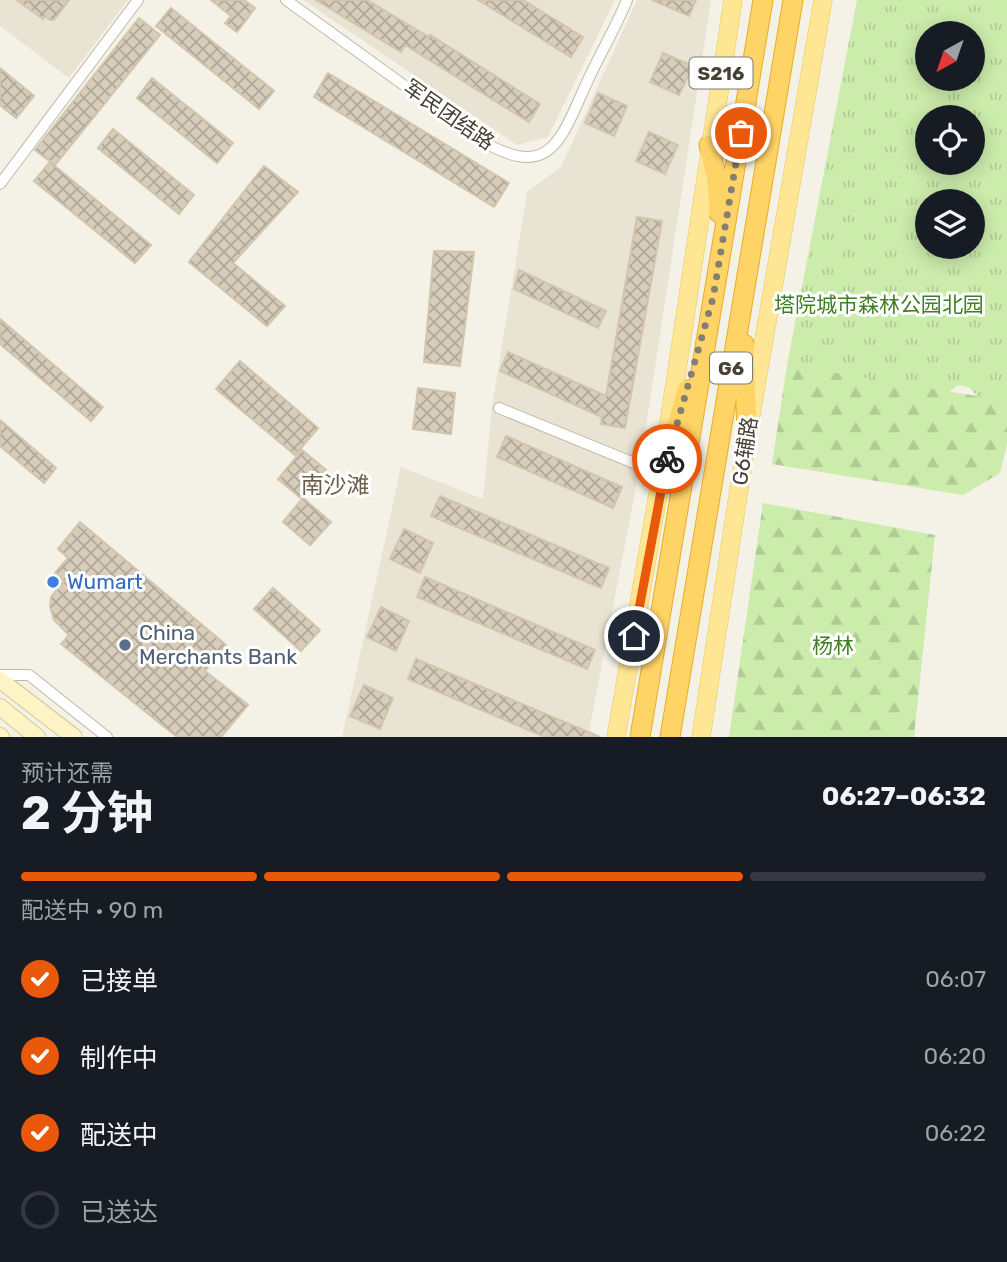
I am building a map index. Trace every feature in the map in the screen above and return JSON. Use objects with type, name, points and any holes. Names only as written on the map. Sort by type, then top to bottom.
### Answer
[{"type":"highway","name":"G6","points":[[640,737],[763,0]]},
{"type":"highway","name":"G6","points":[[670,737],[793,0]]},
{"type":"highway","points":[[709,145],[718,180],[723,240]]},
{"type":"highway","points":[[661,480],[713,298]]},
{"type":"highway","points":[[743,299],[747,438]]},
{"type":"main road","name":"S216","points":[[616,737],[661,480],[709,145],[733,0]]},
{"type":"main road","name":"G6辅路","points":[[701,737],[747,438],[823,0]]},
{"type":"main road","points":[[0,677],[74,737]]},
{"type":"main road","points":[[0,708],[37,737]]},
{"type":"street","points":[[0,184],[138,0]]},
{"type":"street","name":"军民团结路","points":[[286,0],[477,138],[509,155],[524,158],[540,155],[563,135],[627,0]]},
{"type":"street","points":[[499,408],[661,480]]},
{"type":"street","points":[[0,677],[29,675],[107,737]]},
{"type":"shaded area","points":[[0,0],[128,0],[69,78],[0,26]]},
{"type":"shaded area","points":[[303,0],[615,0],[548,137],[517,145]]},
{"type":"shaded area","points":[[637,0],[711,0],[640,466],[588,737],[342,737],[401,467],[483,499],[492,407],[527,192],[561,167]]},
{"type":"green space","name":"塔院城市森林公园北园","points":[[857,0],[1007,0],[1007,401],[979,398],[970,388],[958,385],[946,395],[787,365]]},
{"type":"green space","points":[[787,365],[1007,401],[1007,444],[1000,473],[963,495],[772,464]]},
{"type":"green space","name":"杨林","points":[[763,503],[935,535],[914,737],[729,737]]},
{"type":"building","points":[[17,0],[69,0],[54,20],[50,20],[45,16],[43,19]]},
{"type":"building","points":[[211,0],[244,0],[255,8],[237,32],[225,23],[231,16]]},
{"type":"building","points":[[316,0],[367,0],[429,37],[430,35],[540,104],[529,122],[405,45],[401,52]]},
{"type":"building","points":[[478,0],[523,0],[583,37],[571,57]]},
{"type":"building","points":[[652,0],[696,0],[689,16]]},
{"type":"building","points":[[171,8],[274,91],[259,109],[156,26]]},
{"type":"building","points":[[139,18],[160,35],[55,165],[35,150]]},
{"type":"building","points":[[663,53],[693,66],[679,95],[650,82]]},
{"type":"building","points":[[0,68],[34,96],[16,118],[0,105]]},
{"type":"building","points":[[328,73],[509,183],[494,207],[314,97]]},
{"type":"building","points":[[152,78],[233,143],[217,163],[137,98]]},
{"type":"building","points":[[598,93],[627,106],[614,136],[585,123]]},
{"type":"building","points":[[113,129],[194,195],[179,214],[98,148]]},
{"type":"building","points":[[649,132],[678,145],[665,174],[636,161]]},
{"type":"building","points":[[50,162],[151,245],[135,263],[34,181]]},
{"type":"building","points":[[264,166],[298,192],[233,263],[285,306],[267,326],[189,262]]},
{"type":"building","points":[[637,217],[662,221],[625,428],[601,424],[602,417],[500,371],[508,352],[606,396]]},
{"type":"building","points":[[434,251],[474,252],[460,366],[424,362]]},
{"type":"building","points":[[519,270],[606,311],[598,328],[514,289]]},
{"type":"building","points":[[0,319],[103,407],[91,421],[0,344]]},
{"type":"building","points":[[240,361],[318,428],[295,455],[216,389]]},
{"type":"building","points":[[418,388],[455,393],[451,434],[413,429]]},
{"type":"building","points":[[0,420],[56,468],[44,483],[0,446]]},
{"type":"building","points":[[506,436],[622,487],[613,508],[497,457]]},
{"type":"building","points":[[302,450],[326,470],[303,498],[331,522],[310,545],[283,522],[302,499],[278,479]]},
{"type":"building","points":[[440,496],[609,568],[601,588],[431,516]]},
{"type":"building","points":[[80,522],[226,645],[205,671],[248,705],[221,737],[177,737],[61,644],[69,635],[54,620],[50,606],[51,597],[64,581],[55,573],[68,558],[58,549]]},
{"type":"building","points":[[404,529],[433,543],[420,573],[390,559]]},
{"type":"building","points":[[425,577],[595,650],[587,669],[417,597]]},
{"type":"building","points":[[273,588],[320,630],[301,651],[254,609]]},
{"type":"building","points":[[381,607],[409,621],[396,651],[367,637]]},
{"type":"building","points":[[416,659],[600,737],[545,737],[408,679]]},
{"type":"building","points":[[364,685],[393,698],[380,729],[350,716]]},
{"type":"way so far","points":[[667,459],[713,298],[741,133]]},
{"type":"place","name":"Wumart","points":[[53,582]]},
{"type":"place","name":"China Merchants Bank","points":[[125,645]]},
{"type":"district","name":"南沙滩","points":[[335,485]]},
{"type":"route","points":[[634,636],[660,485],[667,459]]}]
